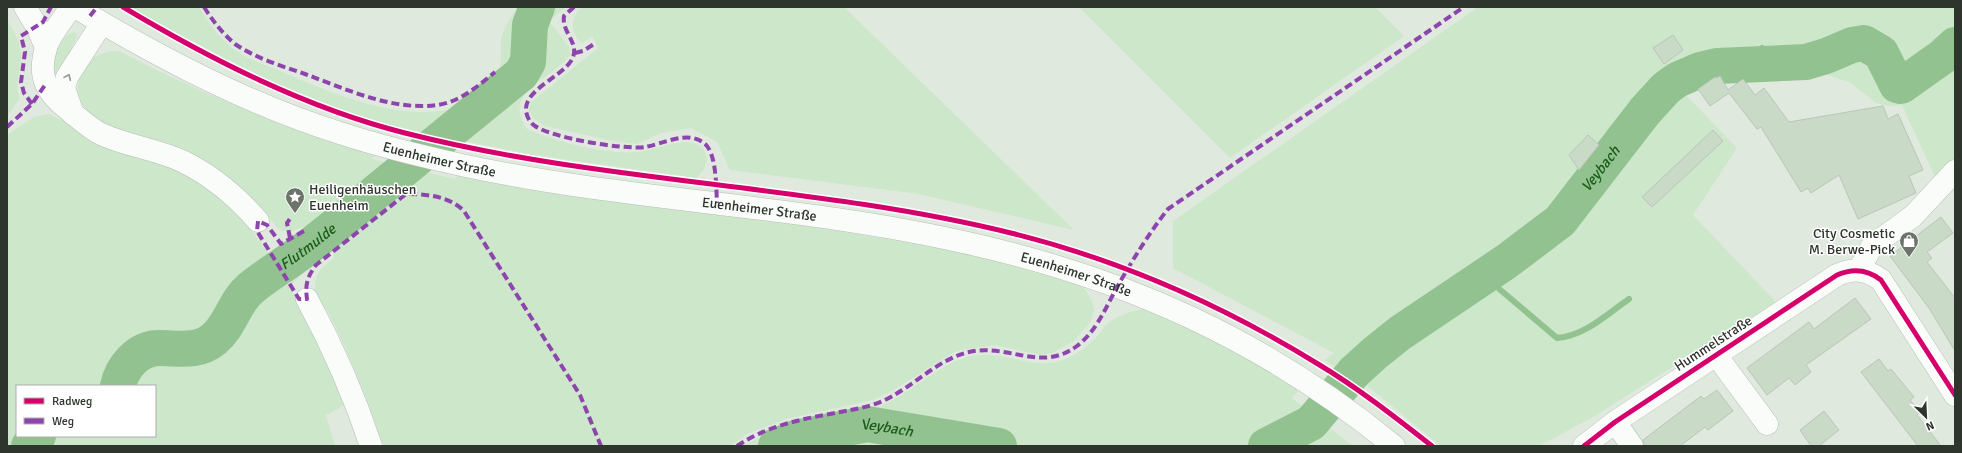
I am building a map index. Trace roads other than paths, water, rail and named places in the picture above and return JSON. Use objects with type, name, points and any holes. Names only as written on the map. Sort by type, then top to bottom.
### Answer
[{"type":"street","points":[[25,7],[37,27],[46,48]]},
{"type":"street","points":[[71,7],[46,48],[43,75],[46,85],[55,100],[86,125],[101,134],[117,140],[152,149],[195,168],[234,196],[258,221]]},
{"type":"street","name":"Euenheimer Straße","points":[[75,7],[102,24],[212,81],[261,103],[340,133],[388,147],[465,165],[588,187],[774,210],[881,226],[961,241],[1033,259],[1117,286],[1195,319],[1266,356],[1306,381],[1362,420],[1394,446]]},
{"type":"street","points":[[73,114],[64,88],[67,77],[102,24]]},
{"type":"street","points":[[1955,171],[1913,216],[1872,246],[1859,270],[1876,276],[1881,280],[1955,395]]},
{"type":"street","name":"Hummelstraße","points":[[1584,446],[1615,422],[1837,275],[1853,270],[1859,270]]},
{"type":"street","points":[[307,300],[351,389],[371,446]]},
{"type":"street","name":"Hummelstraße","points":[[1716,355],[1768,424]]},
{"type":"street","points":[[1615,422],[1632,446]]},
{"type":"street","name":"Hummelstraße","points":[[1570,446],[1615,422]]},
{"type":"waterway","name":"Flutmulde","points":[[118,385],[127,366],[144,351],[159,348],[194,348],[214,339],[225,327],[240,300],[251,288],[329,231],[521,74],[528,62],[530,25],[537,7]]},
{"type":"waterway","name":"Veybach","points":[[1266,446],[1311,423],[1354,372],[1375,353],[1400,333],[1507,261],[1560,221],[1645,111],[1666,88],[1677,80],[1700,70],[1717,66],[1806,62],[1826,56],[1852,45],[1864,43],[1881,53],[1897,85],[1901,86],[1942,57],[1955,45]]},
{"type":"waterway","points":[[1741,65],[1752,54],[1762,48]]},
{"type":"waterway","points":[[1484,276],[1557,338],[1586,329],[1629,299]]},
{"type":"waterway","points":[[1294,446],[1311,423]]},
{"type":"waterway","name":"Veybach","points":[[776,446],[796,438],[867,424],[999,446]]},
{"type":"waterway","points":[[890,427],[902,446]]},
{"type":"waterway","name":"Flutmulde","points":[[29,446],[37,437]]},
{"type":"place","name":"Heiligenhäuschen Euenheim","points":[[295,214]]},
{"type":"place","name":"City Cosmetic M. Berwe-Pick","points":[[1909,258]]}]
